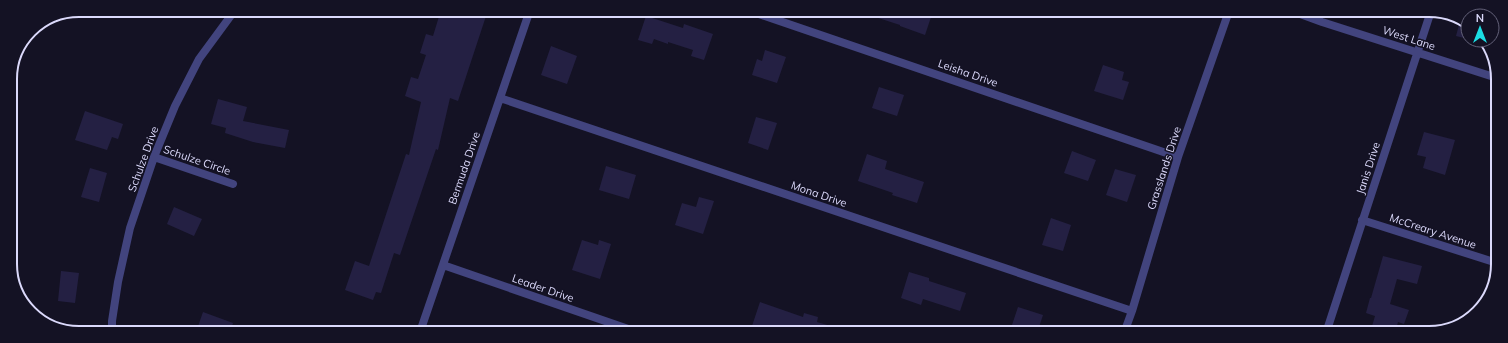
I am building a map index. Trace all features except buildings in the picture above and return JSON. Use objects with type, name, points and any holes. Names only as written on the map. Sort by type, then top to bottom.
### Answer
[{"type":"street","name":"Schulze Drive","points":[[112,326],[118,282],[130,228],[154,156],[175,106],[196,65],[230,17]]},
{"type":"street","name":"Bermuda Drive","points":[[422,326],[528,17]]},
{"type":"street","name":"Leisha Drive","points":[[768,17],[1178,156]]},
{"type":"street","name":"Grasslands Drive","points":[[1126,326],[1178,156],[1227,17]]},
{"type":"street","name":"West Lane","points":[[1308,17],[1491,76]]},
{"type":"street","name":"Janis Drive","points":[[1328,326],[1429,17]]},
{"type":"street","name":"Mona Drive","points":[[500,98],[1132,310]]},
{"type":"street","name":"Schulze Circle","points":[[154,156],[233,184]]},
{"type":"street","name":"McCreary Avenue","points":[[1362,220],[1491,262]]},
{"type":"street","name":"Leader Drive","points":[[442,266],[619,326]]}]
